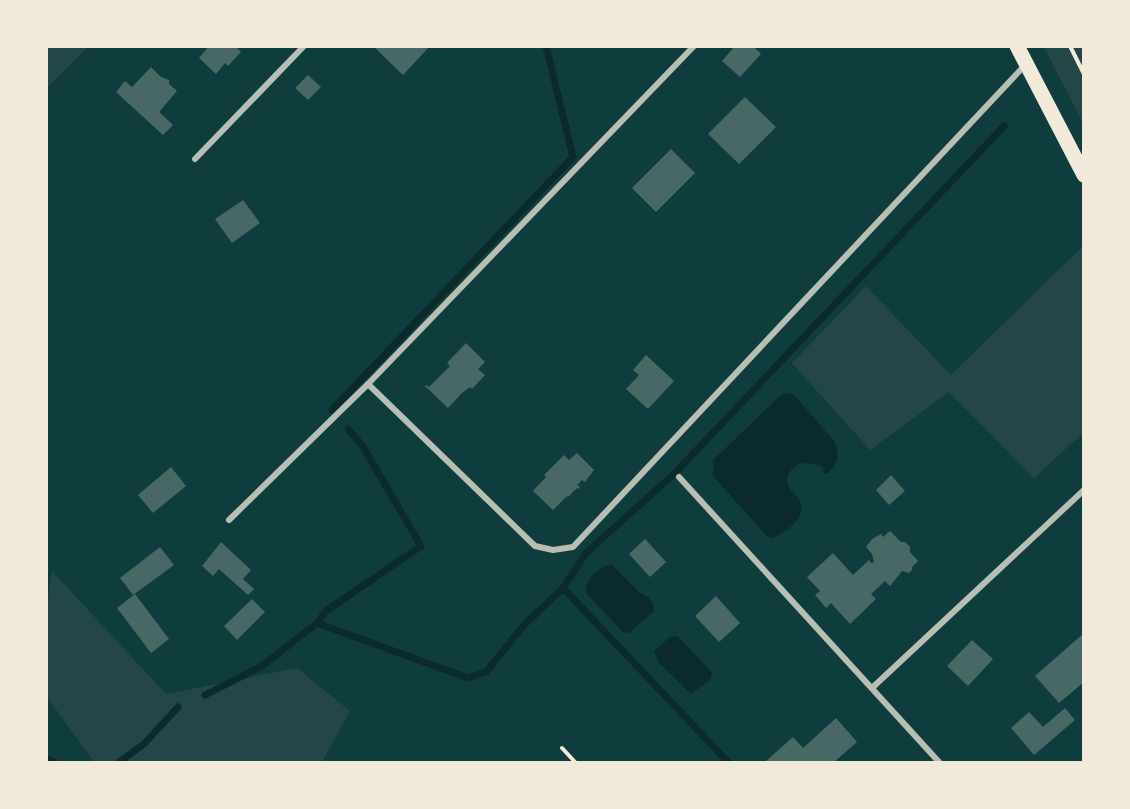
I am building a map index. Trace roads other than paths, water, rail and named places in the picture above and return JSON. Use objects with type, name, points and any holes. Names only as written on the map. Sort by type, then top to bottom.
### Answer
[{"type":"main road","points":[[1017,46],[1083,175]]},
{"type":"street","points":[[195,159],[304,46]]},
{"type":"street","points":[[229,520],[368,384],[694,46]]},
{"type":"street","points":[[368,384],[536,546],[553,550],[573,547],[1026,63]]},
{"type":"street","points":[[679,477],[939,762]]},
{"type":"street","points":[[872,688],[1083,490]]},
{"type":"waterway","points":[[332,410],[573,157],[546,46]]},
{"type":"waterway","points":[[205,695],[262,666],[317,623],[468,678],[486,672],[524,625],[563,588],[586,553],[674,474],[1004,126]]},
{"type":"waterway","points":[[317,623],[326,611],[421,546],[362,445],[348,429]]},
{"type":"waterway","points":[[563,588],[728,762]]},
{"type":"waterway","points":[[119,762],[144,744],[178,707]]},
{"type":"waterway","points":[[46,758],[54,762]]}]
